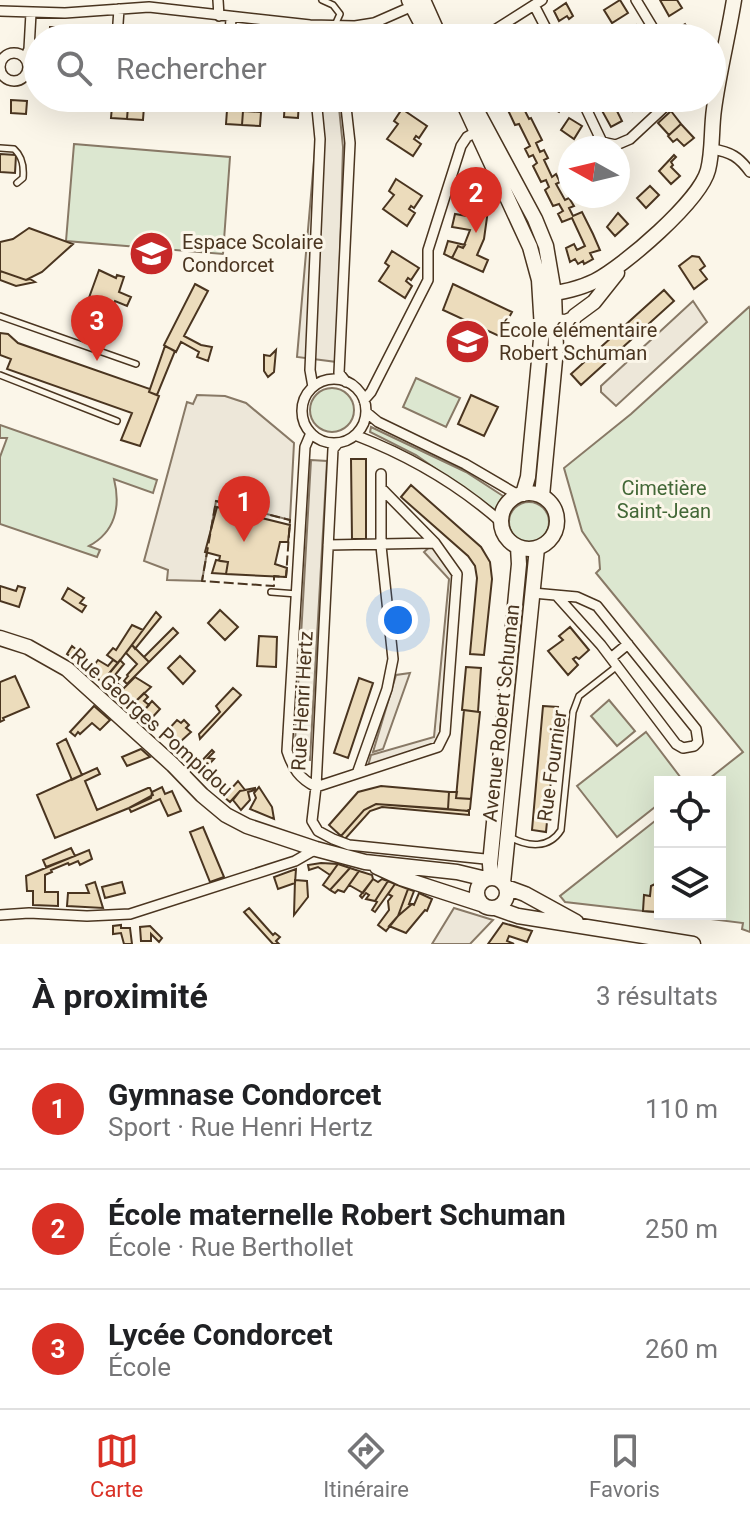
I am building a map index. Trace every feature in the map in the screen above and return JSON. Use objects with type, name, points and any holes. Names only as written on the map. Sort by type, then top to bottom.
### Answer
[{"type":"main road","points":[[726,84],[727,43],[734,0]]},
{"type":"main road","points":[[417,2],[424,24]]},
{"type":"main road","points":[[417,2],[431,24]]},
{"type":"main road","points":[[467,112],[530,247],[548,294],[555,323],[556,349],[542,496]]},
{"type":"main road","points":[[478,112],[535,219],[555,273],[564,282],[587,285]]},
{"type":"main road","points":[[548,294],[587,285],[605,276],[689,202],[702,185],[719,135],[723,112]]},
{"type":"main road","points":[[521,494],[542,496],[554,509],[557,524],[550,539],[537,548],[518,547],[506,537],[501,522],[505,506],[521,494],[528,477],[548,294],[547,256]]},
{"type":"main road","points":[[556,349],[573,319],[594,302],[629,257]]},
{"type":"main road","points":[[555,323],[573,319]]},
{"type":"main road","name":"Avenue Robert Schuman","points":[[496,882],[492,843],[519,564],[518,547]]},
{"type":"main road","name":"Avenue Robert Schuman","points":[[496,882],[509,836],[537,548]]},
{"type":"main road","name":"Rue Georges Pompidou","points":[[0,638],[28,647],[67,669],[226,815],[247,826],[316,849],[347,851],[401,878],[518,916],[693,944]]},
{"type":"main road","points":[[457,872],[471,872],[485,859],[492,843]]},
{"type":"main road","name":"Rue Georges Pompidou","points":[[367,863],[457,872],[496,882],[587,928]]},
{"type":"main road","points":[[496,882],[505,900],[488,906],[477,896],[478,888],[496,882]]},
{"type":"street","points":[[218,0],[219,16]]},
{"type":"street","points":[[636,0],[651,24]]},
{"type":"street","points":[[368,24],[417,2]]},
{"type":"street","points":[[504,24],[538,2],[546,24]]},
{"type":"street","points":[[0,3],[16,12]]},
{"type":"street","points":[[0,11],[65,13],[160,8],[312,24]]},
{"type":"street","points":[[118,24],[119,9]]},
{"type":"street","points":[[30,24],[31,13]]},
{"type":"street","points":[[231,17],[231,24]]},
{"type":"street","points":[[313,387],[310,370],[320,139],[317,112]]},
{"type":"street","points":[[346,382],[339,373],[350,143],[347,112]]},
{"type":"street","points":[[588,112],[602,142],[616,145],[630,139],[659,112]]},
{"type":"street","points":[[364,400],[371,392],[428,280],[428,250],[461,146],[467,137],[476,132]]},
{"type":"street","points":[[712,149],[730,152],[750,172]]},
{"type":"street","points":[[329,379],[346,382],[354,386],[364,400],[366,412],[355,435],[338,443],[328,442],[311,433],[302,413],[304,399],[313,387],[329,379]]},
{"type":"street","points":[[366,412],[378,422],[521,494]]},
{"type":"street","name":"Rue Henri Hertz","points":[[311,433],[305,447],[287,751],[300,778],[316,787],[333,449],[338,443]]},
{"type":"street","points":[[355,435],[387,448],[450,484],[501,522]]},
{"type":"street","points":[[358,771],[387,689],[393,659],[381,546],[381,474]]},
{"type":"street","points":[[382,489],[435,543],[454,569],[458,580],[442,742],[426,751],[316,787],[312,821],[318,831],[347,851],[364,846],[485,859]]},
{"type":"street","points":[[328,545],[435,543]]},
{"type":"street","points":[[533,593],[577,597],[597,606],[696,729],[698,742],[694,746],[683,748],[676,744],[614,662],[557,596]]},
{"type":"street","points":[[614,662],[628,644]]},
{"type":"street","points":[[364,846],[367,863]]},
{"type":"street","points":[[0,915],[130,914],[295,861],[316,849]]},
{"type":"lane","points":[[322,0],[333,5],[340,14],[336,24]]},
{"type":"lane","points":[[0,148],[14,149],[21,158],[23,178],[17,183]]},
{"type":"lane","points":[[0,316],[136,364]]},
{"type":"lane","points":[[0,375],[117,421]]},
{"type":"lane","points":[[271,592],[297,594]]},
{"type":"lane","name":"Rue Fournier","points":[[509,836],[544,845],[554,841],[561,830],[573,712],[579,696],[614,662]]},
{"type":"green space","points":[[74,144],[230,157],[223,254],[66,241]]},
{"type":"green space","name":"Cimetière Saint-Jean","points":[[749,307],[750,932],[742,929],[743,923],[719,920],[726,920],[726,776],[713,776],[743,752],[596,573],[600,569],[599,556],[582,531],[564,468],[631,414]]},
{"type":"green space","points":[[416,378],[460,398],[446,427],[403,407]]},
{"type":"green space","points":[[332,388],[348,394],[354,410],[348,426],[332,432],[316,426],[310,410],[316,394]]},
{"type":"green space","points":[[0,425],[157,480],[153,493],[114,479],[117,499],[114,518],[105,534],[89,546],[100,550],[97,557],[0,524],[0,457],[7,438],[0,438]]},
{"type":"green space","points":[[371,427],[466,472],[503,496],[495,510],[416,455],[370,432]]},
{"type":"green space","points":[[529,502],[543,508],[549,522],[543,536],[529,542],[515,536],[509,522],[515,508]]},
{"type":"green space","points":[[609,700],[635,731],[617,746],[591,716]]},
{"type":"green space","points":[[646,732],[679,776],[654,776],[654,808],[617,837],[577,786]]},
{"type":"green space","points":[[654,822],[654,912],[565,902],[560,896]]},
{"type":"shaded area","points":[[313,112],[339,112],[343,147],[337,362],[297,357],[316,137]]},
{"type":"shaded area","points":[[693,301],[707,322],[616,406],[601,392],[601,386]]},
{"type":"shaded area","points":[[197,395],[225,396],[246,403],[294,443],[290,520],[216,501],[202,581],[167,580],[168,570],[144,561],[187,402],[193,404]]},
{"type":"shaded area","points":[[311,460],[327,461],[310,760],[294,759]]},
{"type":"shaded area","points":[[432,545],[455,576],[439,742],[368,766],[371,755],[434,737],[449,579],[424,552]]},
{"type":"shaded area","points":[[410,673],[383,749],[373,752],[396,675]]},
{"type":"shaded area","points":[[454,908],[493,920],[470,944],[432,944]]},
{"type":"building","points":[[620,0],[628,13],[612,23],[604,10]]},
{"type":"building","points":[[660,0],[677,0],[682,8],[669,16]]},
{"type":"building","points":[[566,3],[573,16],[559,21],[554,11]]},
{"type":"building","points":[[11,100],[24,101],[26,114],[11,113]]},
{"type":"building","points":[[112,112],[128,112],[127,119],[111,118]]},
{"type":"building","points":[[128,112],[144,112],[143,120],[127,119]]},
{"type":"building","points":[[227,112],[243,112],[242,125],[226,124]]},
{"type":"building","points":[[243,112],[261,112],[260,126],[242,125]]},
{"type":"building","points":[[284,112],[298,112],[298,118],[284,117]]},
{"type":"building","points":[[400,112],[406,112],[427,126],[419,138],[416,136],[414,139],[421,144],[413,156],[387,139],[398,124],[394,121]]},
{"type":"building","points":[[509,112],[526,112],[531,118],[542,140],[536,143],[540,152],[544,150],[548,158],[544,160],[552,177],[556,174],[558,178],[558,204],[553,206],[545,190],[549,187],[546,180],[541,182],[533,166],[537,163],[525,149],[530,146],[519,124],[515,125]]},
{"type":"building","points":[[603,112],[618,112],[622,121],[611,127]]},
{"type":"building","points":[[672,112],[681,124],[669,135],[658,123]]},
{"type":"building","points":[[569,118],[582,126],[576,136],[561,130]]},
{"type":"building","points":[[681,124],[694,138],[684,146],[677,139],[673,142],[668,136]]},
{"type":"building","points":[[0,154],[16,155],[15,173],[0,172]]},
{"type":"building","points":[[674,155],[676,157],[671,167],[680,176],[671,184],[659,171]]},
{"type":"building","points":[[396,179],[422,196],[414,208],[411,206],[409,209],[415,213],[407,226],[383,209],[394,195],[389,191]]},
{"type":"building","points":[[480,179],[488,210],[484,239],[477,255],[488,260],[483,272],[452,258],[458,246],[463,248],[470,230],[452,227],[455,214],[473,217],[467,186]]},
{"type":"building","points":[[650,186],[659,195],[646,208],[637,198]]},
{"type":"building","points":[[561,208],[569,208],[573,216],[582,212],[600,250],[590,253],[593,259],[584,264],[583,261],[578,264],[575,259],[570,262],[566,248],[574,244],[577,250],[585,246],[572,218],[562,222],[558,214],[563,211]]},
{"type":"building","points":[[618,213],[628,224],[615,236],[607,227]]},
{"type":"building","points":[[29,228],[73,244],[42,272],[26,280],[0,271],[0,242],[13,239]]},
{"type":"building","points":[[448,241],[465,245],[463,248],[458,246],[452,258],[444,254]]},
{"type":"building","points":[[392,251],[419,268],[411,280],[408,278],[406,281],[412,286],[405,298],[379,281],[389,266],[385,263]]},
{"type":"building","points":[[692,256],[699,257],[705,266],[700,270],[707,279],[694,289],[679,266]]},
{"type":"building","points":[[99,270],[116,278],[117,275],[124,277],[119,292],[131,297],[127,306],[115,301],[109,317],[103,314],[104,311],[86,306]]},
{"type":"building","points":[[0,271],[35,282],[16,286],[0,280]]},
{"type":"building","points":[[195,284],[208,291],[184,336],[212,347],[208,361],[197,357],[199,352],[181,342],[176,352],[164,345]]},
{"type":"building","points":[[453,284],[512,312],[499,336],[443,310]]},
{"type":"building","points":[[664,290],[674,301],[581,385],[571,374]]},
{"type":"building","points":[[0,333],[8,334],[18,343],[150,389],[149,392],[159,396],[140,446],[121,440],[132,413],[7,369],[11,359],[0,355]]},
{"type":"building","points":[[165,346],[175,351],[157,395],[149,392]]},
{"type":"building","points":[[276,350],[274,372],[268,377],[264,371],[264,355],[270,356]]},
{"type":"building","points":[[471,395],[498,407],[484,436],[458,424]]},
{"type":"building","points":[[351,459],[366,459],[366,539],[352,539]]},
{"type":"building","points":[[411,485],[481,547],[490,562],[492,579],[484,655],[470,654],[477,578],[475,566],[468,556],[401,497]]},
{"type":"building","points":[[217,507],[290,525],[288,542],[280,542],[275,564],[287,568],[286,577],[226,574],[228,562],[219,561],[220,556],[205,552]]},
{"type":"building","points":[[216,560],[228,562],[226,574],[212,573]]},
{"type":"building","points":[[0,586],[16,591],[18,586],[25,588],[19,607],[0,601]]},
{"type":"building","points":[[68,588],[84,598],[80,603],[86,606],[82,612],[62,599]]},
{"type":"building","points":[[220,610],[238,627],[225,640],[208,623]]},
{"type":"building","points":[[156,612],[161,617],[135,649],[132,645]]},
{"type":"building","points":[[132,625],[143,630],[118,663],[107,655],[113,648],[116,650]]},
{"type":"building","points":[[570,627],[589,650],[579,659],[573,659],[578,665],[568,675],[548,651],[563,640],[559,636]]},
{"type":"building","points":[[173,628],[178,633],[149,662],[144,657]]},
{"type":"building","points":[[259,636],[277,637],[276,667],[257,666]]},
{"type":"building","points":[[132,645],[149,662],[127,684],[124,681],[127,675],[137,664],[126,653]]},
{"type":"building","points":[[72,646],[89,660],[83,667],[67,654]]},
{"type":"building","points":[[180,656],[195,671],[183,684],[168,668]]},
{"type":"building","points":[[98,660],[108,666],[113,660],[118,663],[102,682],[89,672]]},
{"type":"building","points":[[120,660],[124,664],[115,675],[120,678],[116,682],[123,688],[117,695],[102,682]]},
{"type":"building","points":[[466,667],[481,668],[478,712],[462,710]]},
{"type":"building","points":[[15,676],[29,707],[0,722],[0,682]]},
{"type":"building","points":[[135,677],[151,687],[131,706],[117,695]]},
{"type":"building","points":[[359,678],[373,683],[348,758],[334,753]]},
{"type":"building","points":[[233,688],[241,695],[200,739],[199,734],[220,712],[216,706]]},
{"type":"building","points":[[144,693],[148,697],[144,701],[149,705],[141,714],[131,706]]},
{"type":"building","points":[[152,701],[160,709],[149,721],[141,714]]},
{"type":"building","points":[[94,706],[110,720],[100,730],[92,723],[75,736],[70,732]]},
{"type":"building","points":[[543,706],[558,707],[546,832],[532,830]]},
{"type":"building","points":[[464,710],[480,712],[471,799],[456,798]]},
{"type":"building","points":[[177,720],[181,723],[184,720],[191,732],[180,742],[167,731]]},
{"type":"building","points":[[66,739],[82,775],[72,780],[57,744]]},
{"type":"building","points":[[141,749],[150,757],[127,766],[122,757]]},
{"type":"building","points":[[212,750],[214,752],[208,758],[214,759],[200,774],[194,769]]},
{"type":"building","points":[[97,768],[100,774],[85,781],[97,810],[148,788],[153,795],[55,838],[37,795]]},
{"type":"building","points":[[238,781],[245,790],[230,802],[224,797]]},
{"type":"building","points":[[381,786],[449,792],[448,809],[376,804],[364,810],[341,836],[329,825],[358,792]]},
{"type":"building","points":[[162,787],[165,794],[172,791],[181,811],[168,816],[160,799],[131,812],[129,808],[151,798],[152,792]]},
{"type":"building","points":[[259,787],[272,807],[274,819],[250,809]]},
{"type":"building","points":[[255,788],[248,792],[250,800],[241,810],[233,800],[240,791]]},
{"type":"building","points":[[449,792],[457,792],[456,798],[471,799],[470,809],[448,809]]},
{"type":"building","points":[[376,804],[469,811],[469,815],[382,807],[370,811],[345,839],[341,836],[364,810]]},
{"type":"building","points":[[203,827],[224,877],[210,882],[190,832]]},
{"type":"building","points":[[71,848],[75,856],[46,867],[43,860]]},
{"type":"building","points":[[89,850],[92,859],[80,865],[78,861],[68,863],[45,875],[45,892],[58,892],[58,906],[33,905],[33,891],[27,891],[26,876]]},
{"type":"building","points":[[338,864],[330,875],[318,867],[309,870],[308,865]]},
{"type":"building","points":[[338,864],[350,868],[330,890],[323,885]]},
{"type":"building","points":[[350,868],[359,871],[344,892],[330,890]]},
{"type":"building","points":[[296,869],[295,883],[278,889],[274,877]]},
{"type":"building","points":[[359,871],[372,875],[373,879],[363,893],[349,885]]},
{"type":"building","points":[[373,879],[388,881],[375,901],[366,899],[369,895],[366,893],[362,898],[360,896]]},
{"type":"building","points":[[295,880],[307,881],[308,897],[294,915]]},
{"type":"building","points":[[388,881],[395,884],[375,912],[372,910],[375,901]]},
{"type":"building","points":[[95,882],[103,908],[67,906],[68,893],[89,893],[86,885]]},
{"type":"building","points":[[122,882],[125,893],[105,898],[102,887]]},
{"type":"building","points":[[395,884],[408,889],[398,916],[386,931],[378,925],[389,910],[388,901],[392,896],[388,894]]},
{"type":"building","points":[[654,884],[654,912],[643,911],[644,895],[650,896]]},
{"type":"building","points":[[408,889],[414,891],[409,904],[412,904],[398,916]]},
{"type":"building","points":[[419,893],[432,899],[427,911],[406,933],[389,926],[414,905]]},
{"type":"building","points":[[249,908],[273,935],[275,933],[280,937],[276,941],[279,944],[273,944],[244,912]]},
{"type":"building","points":[[503,923],[532,931],[527,942],[509,936],[507,941],[514,944],[488,944]]},
{"type":"building","points":[[121,925],[121,928],[130,928],[132,944],[124,944],[121,933],[113,934],[113,926]]},
{"type":"building","points":[[150,926],[162,938],[159,942],[151,934],[151,941],[141,941],[140,927]]},
{"type":"fence","points":[[216,501],[290,520],[286,577],[274,576],[274,586],[202,581],[216,501]]},
{"type":"place","name":"École maternelle Robert Schuman","points":[[476,233]]},
{"type":"place","name":"Espace Scolaire Condorcet","points":[[151,254]]},
{"type":"place","name":"École élémentaire Robert Schuman","points":[[468,342]]},
{"type":"place","name":"Lycée Condorcet","points":[[97,361]]},
{"type":"place","name":"Gymnase Condorcet","points":[[244,542]]}]
